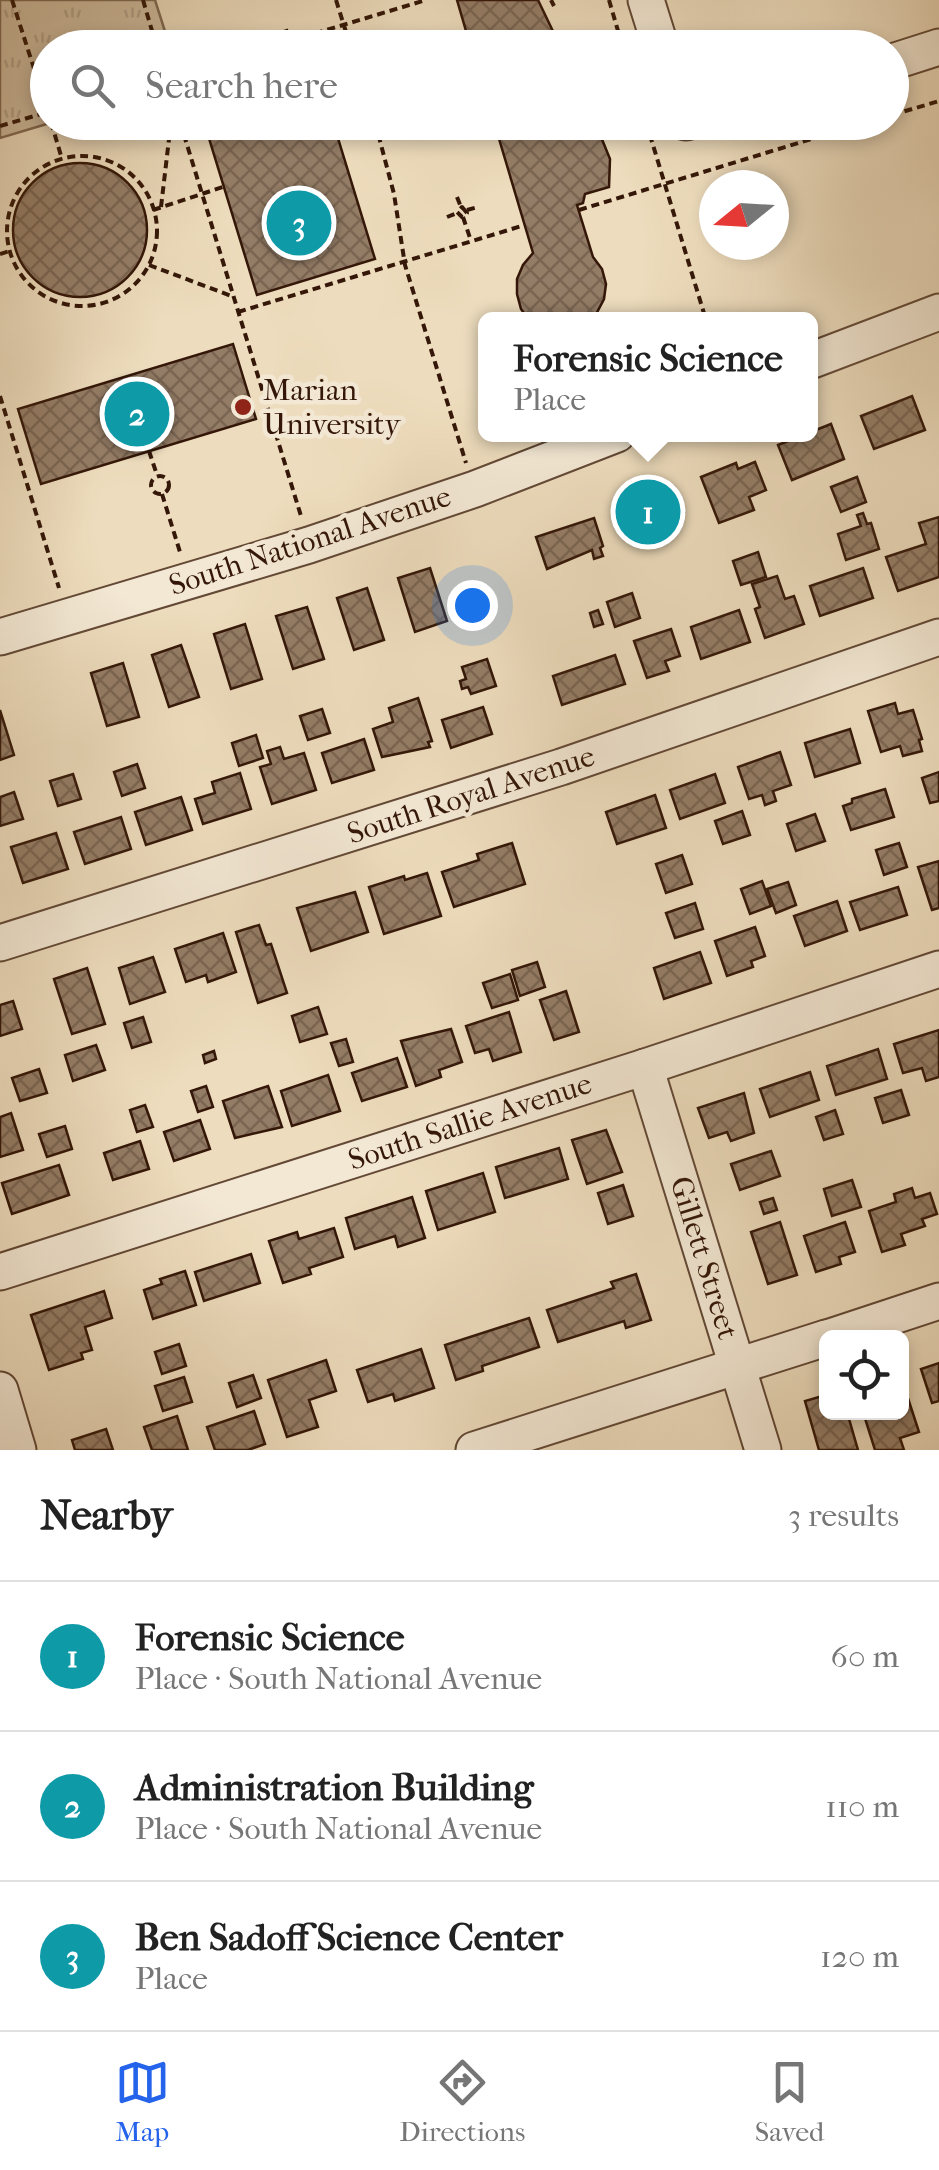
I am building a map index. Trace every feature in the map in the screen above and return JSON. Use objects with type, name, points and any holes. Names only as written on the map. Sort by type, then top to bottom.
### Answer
[{"type":"street","points":[[646,0],[655,30]]},
{"type":"street","points":[[909,57],[939,47]]},
{"type":"street","points":[[818,357],[939,312]]},
{"type":"street","name":"South National Avenue","points":[[0,637],[309,545],[475,489],[596,442]]},
{"type":"street","name":"South Royal Avenue","points":[[0,943],[561,767],[939,637]]},
{"type":"street","name":"South Sallie Avenue","points":[[0,1272],[939,969]]},
{"type":"street","name":"Gillett Street","points":[[644,1067],[763,1450]]},
{"type":"street","points":[[851,1330],[939,1301]]},
{"type":"street","points":[[474,1450],[819,1341]]},
{"type":"street","points":[[0,1390],[18,1450]]},
{"type":"path","points":[[12,0],[30,56]]},
{"type":"path","points":[[143,0],[152,30]]},
{"type":"path","points":[[336,0],[345,30]]},
{"type":"path","points":[[332,30],[406,3],[426,0]]},
{"type":"path","points":[[609,0],[618,30]]},
{"type":"path","points":[[909,110],[939,101]]},
{"type":"path","points":[[0,126],[30,117]]},
{"type":"path","points":[[56,140],[62,158]]},
{"type":"path","points":[[161,207],[169,140]]},
{"type":"path","points":[[186,140],[309,545]]},
{"type":"path","points":[[379,140],[394,194],[404,262],[475,489]]},
{"type":"path","points":[[651,140],[704,312]]},
{"type":"path","points":[[579,210],[808,140]]},
{"type":"path","points":[[86,156],[112,162],[133,176],[149,196],[153,210],[157,220],[156,246],[149,265],[131,290],[110,302],[86,307],[62,304],[40,294],[22,277],[6,232],[10,208],[22,186],[39,169],[62,158],[86,156]]},
{"type":"path","points":[[153,210],[224,186]]},
{"type":"path","points":[[458,197],[471,241]]},
{"type":"path","points":[[447,216],[478,207]]},
{"type":"path","points":[[238,312],[524,225]]},
{"type":"path","points":[[1,252],[10,250]]},
{"type":"path","points":[[149,265],[234,297]]},
{"type":"path","points":[[0,396],[68,616]]},
{"type":"path","points":[[149,451],[158,476]]},
{"type":"path","points":[[158,476],[168,484],[162,494],[188,581]]},
{"type":"path","points":[[158,476],[151,482],[151,488],[162,494]]},
{"type":"green space","points":[[0,0],[155,0],[165,30],[30,30],[30,129],[0,138]]},
{"type":"building","points":[[457,0],[538,0],[552,30],[466,30]]},
{"type":"building","points":[[210,140],[339,140],[375,259],[257,295]]},
{"type":"building","points":[[499,140],[602,140],[610,159],[609,187],[585,194],[583,203],[577,205],[606,284],[597,312],[523,312],[517,279],[533,253]]},
{"type":"building","points":[[80,163],[106,168],[127,183],[142,204],[147,230],[142,256],[127,277],[106,292],[80,297],[54,292],[33,277],[18,256],[13,230],[18,204],[33,183],[54,168]]},
{"type":"building","points":[[233,344],[256,419],[41,484],[18,409]]},
{"type":"building","points":[[912,396],[925,430],[874,449],[861,416]]},
{"type":"building","points":[[831,424],[844,459],[792,480],[778,445],[818,442],[818,429]]},
{"type":"building","points":[[755,462],[766,490],[749,497],[754,510],[719,523],[701,477],[736,463],[738,469]]},
{"type":"building","points":[[857,477],[866,502],[841,512],[831,487]]},
{"type":"building","points":[[674,487],[684,512],[623,536],[613,511]]},
{"type":"building","points":[[863,513],[867,524],[871,523],[879,549],[846,560],[838,534],[861,526],[857,515]]},
{"type":"building","points":[[939,517],[939,577],[898,591],[886,557],[926,544],[919,523]]},
{"type":"building","points":[[594,518],[603,556],[594,559],[592,550],[547,569],[536,537]]},
{"type":"building","points":[[758,552],[766,577],[741,585],[733,561]]},
{"type":"building","points":[[430,568],[447,621],[415,632],[398,578]]},
{"type":"building","points":[[863,568],[873,598],[820,616],[810,586]]},
{"type":"building","points":[[777,576],[785,599],[794,596],[804,624],[765,638],[752,584]]},
{"type":"building","points":[[367,588],[384,640],[354,650],[337,598]]},
{"type":"building","points":[[632,593],[640,618],[615,627],[607,602]]},
{"type":"building","points":[[307,607],[324,659],[293,669],[276,616]]},
{"type":"building","points":[[598,610],[603,624],[594,627],[590,613]]},
{"type":"building","points":[[739,610],[750,642],[701,659],[691,627]]},
{"type":"building","points":[[245,624],[262,679],[231,689],[214,634]]},
{"type":"building","points":[[671,629],[680,656],[665,661],[669,671],[647,678],[634,641]]},
{"type":"building","points":[[181,645],[199,697],[169,707],[152,655]]},
{"type":"building","points":[[615,655],[625,684],[562,705],[553,676]]},
{"type":"building","points":[[487,659],[496,686],[471,694],[468,687],[462,689],[460,681],[466,679],[462,667]]},
{"type":"building","points":[[123,663],[139,717],[107,726],[91,673]]},
{"type":"building","points":[[418,698],[432,741],[428,742],[430,747],[382,757],[373,729],[393,722],[389,708]]},
{"type":"building","points":[[895,703],[898,714],[913,710],[922,751],[903,756],[900,746],[881,752],[868,711]]},
{"type":"building","points":[[483,707],[492,734],[451,748],[442,720]]},
{"type":"building","points":[[322,709],[330,733],[308,740],[300,716]]},
{"type":"building","points":[[0,710],[14,755],[0,760]]},
{"type":"building","points":[[850,729],[860,763],[815,777],[805,743]]},
{"type":"building","points":[[256,735],[263,758],[239,766],[232,743]]},
{"type":"building","points":[[364,739],[374,770],[332,783],[322,753]]},
{"type":"building","points":[[280,747],[284,759],[304,753],[316,790],[272,804],[260,767],[271,764],[267,751]]},
{"type":"building","points":[[780,752],[791,785],[773,791],[776,801],[765,805],[762,795],[749,799],[738,767]]},
{"type":"building","points":[[137,764],[145,788],[122,796],[114,772]]},
{"type":"building","points":[[939,772],[939,801],[930,803],[922,778]]},
{"type":"building","points":[[240,773],[251,809],[203,824],[195,799],[215,793],[212,782]]},
{"type":"building","points":[[73,774],[81,799],[58,806],[50,781]]},
{"type":"building","points":[[715,774],[725,803],[680,819],[670,790]]},
{"type":"building","points":[[885,789],[894,817],[851,830],[843,806],[852,803],[852,799]]},
{"type":"building","points":[[14,792],[23,819],[0,826],[0,797]]},
{"type":"building","points":[[655,795],[666,828],[617,844],[606,812]]},
{"type":"building","points":[[181,797],[192,830],[146,845],[135,812]]},
{"type":"building","points":[[742,811],[750,835],[723,844],[715,821]]},
{"type":"building","points":[[815,814],[825,841],[796,851],[787,824]]},
{"type":"building","points":[[121,817],[131,849],[85,864],[74,832]]},
{"type":"building","points":[[56,833],[68,869],[23,883],[11,847]]},
{"type":"building","points":[[512,843],[525,884],[454,907],[442,872],[479,860],[477,854]]},
{"type":"building","points":[[899,843],[907,867],[884,875],[876,850]]},
{"type":"building","points":[[682,855],[692,884],[666,893],[656,864]]},
{"type":"building","points":[[939,861],[939,908],[932,910],[918,867]]},
{"type":"building","points":[[427,873],[441,916],[384,934],[369,887]]},
{"type":"building","points":[[762,881],[771,906],[750,914],[741,889]]},
{"type":"building","points":[[788,882],[796,905],[776,913],[767,889]]},
{"type":"building","points":[[898,887],[907,915],[860,930],[850,902]]},
{"type":"building","points":[[355,892],[368,932],[311,951],[297,908]]},
{"type":"building","points":[[837,901],[847,931],[805,946],[794,916]]},
{"type":"building","points":[[695,903],[703,929],[675,938],[666,913]]},
{"type":"building","points":[[259,925],[266,945],[271,944],[287,993],[258,1003],[236,932]]},
{"type":"building","points":[[755,927],[765,956],[751,961],[753,967],[727,976],[715,941]]},
{"type":"building","points":[[223,933],[236,972],[208,982],[206,975],[186,982],[175,949]]},
{"type":"building","points":[[700,952],[711,983],[664,999],[654,968]]},
{"type":"building","points":[[153,957],[165,992],[130,1004],[119,968]]},
{"type":"building","points":[[537,962],[545,987],[520,996],[512,970]]},
{"type":"building","points":[[87,968],[105,1024],[72,1034],[54,979]]},
{"type":"building","points":[[510,974],[518,1000],[492,1008],[483,983]]},
{"type":"building","points":[[566,991],[579,1032],[554,1040],[540,1000]]},
{"type":"building","points":[[13,1001],[22,1029],[0,1036],[0,1005]]},
{"type":"building","points":[[318,1007],[327,1034],[300,1042],[292,1016]]},
{"type":"building","points":[[509,1012],[521,1052],[493,1061],[489,1049],[475,1053],[466,1026]]},
{"type":"building","points":[[143,1017],[151,1042],[132,1048],[124,1023]]},
{"type":"building","points":[[451,1029],[462,1062],[439,1070],[441,1077],[416,1086],[401,1041]]},
{"type":"building","points":[[939,1030],[939,1077],[926,1081],[922,1068],[903,1073],[894,1044]]},
{"type":"building","points":[[346,1039],[353,1062],[339,1066],[331,1043]]},
{"type":"building","points":[[96,1045],[105,1070],[73,1081],[65,1055]]},
{"type":"building","points":[[878,1049],[887,1079],[836,1095],[827,1066]]},
{"type":"building","points":[[214,1051],[216,1059],[205,1063],[203,1055]]},
{"type":"building","points":[[397,1058],[407,1087],[362,1101],[352,1073]]},
{"type":"building","points":[[39,1069],[47,1093],[20,1101],[12,1078]]},
{"type":"building","points":[[810,1072],[819,1100],[770,1117],[760,1089]]},
{"type":"building","points":[[328,1075],[340,1111],[292,1126],[281,1091]]},
{"type":"building","points":[[206,1086],[213,1107],[198,1112],[191,1091]]},
{"type":"building","points":[[268,1086],[282,1127],[235,1138],[223,1101]]},
{"type":"building","points":[[901,1090],[909,1115],[883,1123],[875,1098]]},
{"type":"building","points":[[744,1093],[754,1133],[731,1141],[727,1132],[709,1138],[698,1108]]},
{"type":"building","points":[[145,1105],[153,1127],[137,1132],[130,1110]]},
{"type":"building","points":[[835,1110],[843,1134],[824,1140],[816,1117]]},
{"type":"building","points":[[11,1113],[23,1150],[0,1157],[0,1117]]},
{"type":"building","points":[[200,1120],[210,1149],[174,1161],[164,1132]]},
{"type":"building","points":[[65,1126],[72,1149],[47,1157],[39,1134]]},
{"type":"building","points":[[606,1130],[622,1172],[587,1184],[572,1140]]},
{"type":"building","points":[[140,1141],[149,1169],[113,1180],[104,1153]]},
{"type":"building","points":[[559,1148],[568,1179],[505,1198],[496,1167]]},
{"type":"building","points":[[771,1151],[780,1176],[740,1190],[731,1164]]},
{"type":"building","points":[[59,1165],[69,1195],[12,1214],[2,1183]]},
{"type":"building","points":[[483,1173],[495,1212],[438,1230],[426,1191]]},
{"type":"building","points":[[852,1180],[861,1207],[832,1216],[824,1189]]},
{"type":"building","points":[[623,1185],[633,1216],[608,1224],[598,1193]]},
{"type":"building","points":[[912,1188],[915,1198],[930,1193],[937,1214],[922,1219],[925,1226],[901,1234],[905,1245],[882,1252],[869,1211],[896,1202],[894,1194]]},
{"type":"building","points":[[412,1197],[425,1238],[398,1247],[395,1236],[355,1249],[346,1218]]},
{"type":"building","points":[[773,1198],[777,1210],[764,1214],[760,1202]]},
{"type":"building","points":[[780,1222],[797,1275],[768,1284],[751,1232]]},
{"type":"building","points":[[845,1222],[855,1252],[839,1257],[841,1264],[816,1272],[804,1236]]},
{"type":"building","points":[[334,1228],[343,1257],[309,1268],[311,1274],[283,1283],[269,1241],[297,1232],[299,1239]]},
{"type":"building","points":[[251,1254],[260,1283],[204,1301],[195,1272]]},
{"type":"building","points":[[185,1271],[196,1305],[153,1319],[144,1290],[162,1284],[160,1279]]},
{"type":"building","points":[[636,1274],[651,1320],[626,1328],[624,1321],[558,1342],[547,1310],[614,1288],[611,1282]]},
{"type":"building","points":[[104,1291],[112,1318],[85,1327],[92,1350],[81,1353],[83,1359],[49,1370],[31,1315]]},
{"type":"building","points":[[529,1318],[539,1347],[482,1366],[483,1371],[456,1380],[445,1345]]},
{"type":"building","points":[[179,1344],[186,1366],[162,1374],[155,1352]]},
{"type":"building","points":[[421,1349],[434,1388],[395,1401],[393,1394],[368,1402],[357,1370]]},
{"type":"building","points":[[326,1360],[336,1391],[309,1400],[318,1427],[287,1437],[268,1380]]},
{"type":"building","points":[[939,1363],[939,1401],[932,1403],[921,1369]]},
{"type":"building","points":[[253,1375],[261,1398],[237,1407],[229,1383]]},
{"type":"building","points":[[184,1377],[192,1402],[163,1411],[155,1386]]},
{"type":"building","points":[[819,1397],[819,1420],[849,1420],[858,1450],[819,1450],[805,1401]]},
{"type":"building","points":[[909,1401],[919,1432],[900,1438],[904,1450],[875,1450],[866,1420],[909,1420]]},
{"type":"building","points":[[254,1411],[265,1444],[248,1450],[215,1450],[207,1427]]},
{"type":"building","points":[[177,1416],[188,1450],[152,1450],[144,1427]]},
{"type":"building","points":[[106,1429],[113,1450],[75,1450],[72,1440]]},
{"type":"place","name":"Ben Sadoff Science Center","points":[[299,223]]},
{"type":"place","name":"Marian University","points":[[243,407]]},
{"type":"place","name":"Administration Building","points":[[137,414]]},
{"type":"place","name":"Forensic Science","points":[[648,512]]}]
